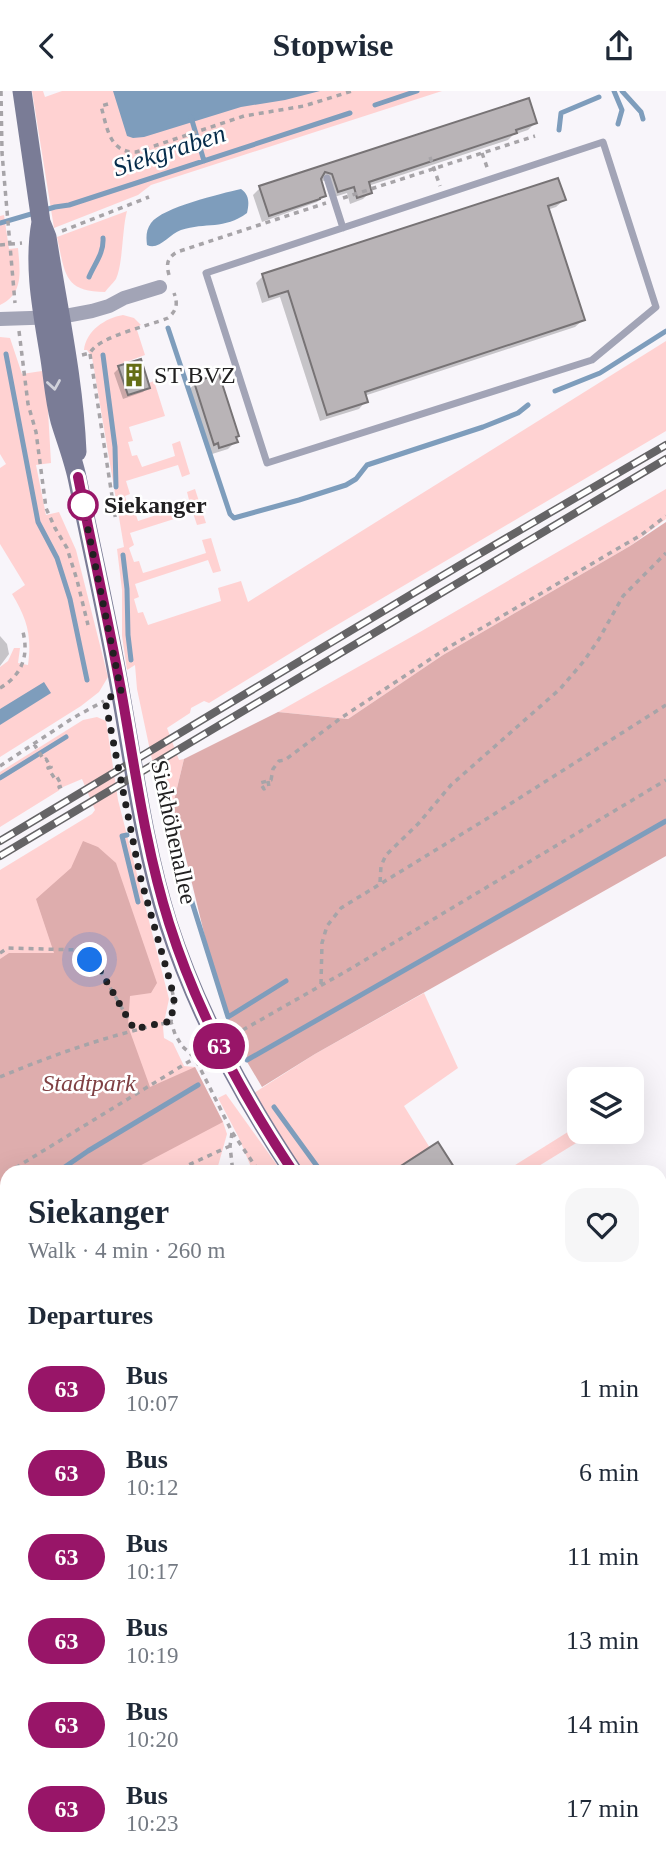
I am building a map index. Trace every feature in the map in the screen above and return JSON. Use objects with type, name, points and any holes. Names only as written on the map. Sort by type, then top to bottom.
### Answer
[{"type":"main road","name":"Siekhöhenallee","points":[[22,91],[42,233],[37,267],[66,358],[76,419],[78,477]]},
{"type":"main road","name":"Siekhöhenallee","points":[[52,317],[59,418],[78,477],[153,867],[190,981],[219,1044],[264,1128],[289,1165]]},
{"type":"street","points":[[0,319],[52,317],[92,311],[166,285]]},
{"type":"lane","points":[[603,142],[656,307],[592,360],[267,463],[206,273],[491,179],[603,142]]},
{"type":"lane","points":[[327,178],[343,227]]},
{"type":"path","points":[[1,91],[2,153],[13,292],[46,508],[70,559],[90,633]]},
{"type":"path","points":[[108,104],[101,106],[111,138],[118,148],[130,153],[244,116],[304,106],[352,91]]},
{"type":"path","points":[[482,153],[491,179]]},
{"type":"path","points":[[430,157],[443,195]]},
{"type":"path","points":[[42,233],[149,197]]},
{"type":"path","points":[[116,522],[90,353],[104,340],[168,318],[177,307],[166,285]]},
{"type":"path","points":[[66,358],[90,353]]},
{"type":"path","points":[[268,781],[279,761],[287,758],[341,717],[444,650],[641,535],[666,516]]},
{"type":"path","points":[[380,883],[386,855],[418,824],[451,785],[560,689],[599,639],[623,596],[666,553]]},
{"type":"path","points":[[0,688],[8,683],[23,665],[26,648],[23,632]]},
{"type":"path","points":[[0,766],[121,691]]},
{"type":"path","points":[[321,984],[322,943],[327,926],[341,908],[666,705]]},
{"type":"path","points":[[34,744],[51,767],[48,768],[55,779],[57,777],[62,786],[60,789]]},
{"type":"path","points":[[229,1038],[666,780]]},
{"type":"path","points":[[0,953],[8,948],[79,950],[100,970],[134,1029]]},
{"type":"path","points":[[171,985],[174,1000],[171,1021],[175,1034],[195,1059],[232,1132],[255,1165]]},
{"type":"path","points":[[0,1077],[45,1058],[134,1029],[171,1021]]},
{"type":"path","points":[[20,1165],[195,1059]]},
{"type":"path","points":[[232,1132],[232,1165]]},
{"type":"path","points":[[188,1165],[230,1146]]},
{"type":"green space","points":[[32,91],[43,91],[45,97],[62,91],[442,91],[151,185],[138,195],[54,228]]},
{"type":"green space","points":[[127,211],[116,279],[105,292],[91,291],[73,284],[65,270],[57,237]]},
{"type":"green space","points":[[4,215],[9,249],[18,248],[20,273],[13,295],[0,305],[0,216]]},
{"type":"green space","points":[[123,315],[134,318],[141,325],[136,327],[145,355],[118,365],[128,395],[150,388],[149,383],[154,381],[165,416],[129,427],[133,441],[128,442],[132,456],[137,455],[142,467],[175,456],[172,444],[180,441],[190,474],[182,477],[178,465],[126,481],[130,494],[125,496],[129,510],[134,509],[138,521],[190,504],[187,492],[195,489],[206,523],[197,525],[193,513],[130,533],[134,545],[129,548],[134,562],[139,561],[143,573],[150,571],[206,553],[202,540],[211,538],[221,571],[213,573],[208,560],[135,584],[139,597],[134,599],[138,613],[143,612],[148,625],[221,601],[218,588],[241,581],[248,602],[666,341],[666,431],[209,703],[204,701],[191,708],[190,713],[167,728],[179,760],[184,759],[173,805],[158,788],[137,689],[135,665],[127,670],[122,636],[122,590],[117,549],[124,547],[92,357],[84,350],[92,331],[110,319]]},
{"type":"green space","points":[[0,337],[10,338],[22,374],[42,371],[47,393],[51,463],[36,465],[46,515],[59,512],[76,550],[108,677],[99,692],[81,706],[0,757],[0,667],[8,661],[14,648],[20,648],[18,663],[28,665],[29,636],[25,620],[12,594],[25,585],[0,544],[0,468],[6,464],[0,454]]},
{"type":"green space","points":[[666,489],[666,519],[630,546],[443,655],[348,719],[278,712],[420,632]]},
{"type":"green space","points":[[666,522],[666,856],[315,1054],[262,1087],[243,1055],[219,995],[173,805],[184,759],[278,712],[348,719],[443,655],[630,546]]},
{"type":"green space","name":"Stadtpark","points":[[97,717],[106,721],[118,800],[169,999],[163,1027],[164,1038],[173,1043],[184,1066],[195,1067],[223,1122],[227,1134],[218,1165],[0,1165],[0,870],[95,810],[82,779],[63,787],[0,827],[0,772],[83,720]]},
{"type":"green space","name":"Stadtpark","points":[[83,841],[98,847],[116,863],[157,983],[151,993],[130,996],[128,1026],[150,1087],[195,1067],[223,1122],[141,1165],[0,1165],[0,959],[9,953],[54,953],[36,899],[71,868]]},
{"type":"green space","points":[[424,993],[458,1068],[404,1106],[430,1148],[402,1165],[299,1165],[254,1093],[315,1054]]},
{"type":"green space","points":[[226,1094],[277,1165],[250,1165],[218,1098]]},
{"type":"green space","points":[[567,1133],[567,1144],[574,1144],[540,1165],[515,1165]]},
{"type":"water","points":[[113,91],[320,91],[241,107],[133,138],[127,136]]},
{"type":"water","points":[[241,189],[247,197],[248,206],[247,213],[239,218],[223,224],[181,230],[156,246],[147,245],[148,228],[157,217],[193,202]]},
{"type":"water","points":[[44,682],[51,693],[0,725],[0,709]]},
{"type":"building","points":[[529,98],[537,123],[516,130],[517,133],[369,182],[372,193],[357,198],[354,187],[338,192],[332,174],[325,172],[321,179],[326,196],[269,216],[259,186]]},
{"type":"building","points":[[558,178],[566,200],[548,206],[585,320],[365,392],[368,402],[327,415],[288,291],[269,297],[262,274]]},
{"type":"building","name":"ST BVZ","points":[[141,359],[150,388],[128,395],[118,366]]},
{"type":"building","points":[[219,374],[239,436],[236,437],[238,442],[219,448],[218,443],[214,445],[194,382]]},
{"type":"building","points":[[438,1142],[453,1165],[402,1165]]},
{"type":"waterway","name":"Siekgraben","points":[[375,105],[417,91]]},
{"type":"waterway","points":[[614,91],[622,110],[618,124]]},
{"type":"waterway","points":[[622,91],[641,112],[643,119]]},
{"type":"waterway","points":[[559,130],[561,113],[599,97]]},
{"type":"waterway","name":"Siekgraben","points":[[0,223],[69,205],[350,113]]},
{"type":"waterway","points":[[191,117],[204,161]]},
{"type":"waterway","points":[[89,277],[101,253],[103,238]]},
{"type":"waterway","points":[[168,328],[230,514],[234,518],[346,485],[356,479],[367,465],[483,427],[518,413],[528,405]]},
{"type":"waterway","points":[[555,391],[600,373],[666,331]]},
{"type":"waterway","points":[[6,354],[38,522],[57,558],[70,599],[87,680]]},
{"type":"waterway","points":[[103,355],[115,447],[116,487]]},
{"type":"waterway","points":[[123,555],[131,660]]},
{"type":"waterway","points":[[0,778],[66,737]]},
{"type":"waterway","points":[[247,1060],[666,821]]},
{"type":"waterway","points":[[127,835],[122,836],[138,902]]},
{"type":"waterway","points":[[191,899],[228,1017],[286,981]]},
{"type":"waterway","points":[[68,1165],[198,1085]]},
{"type":"waterway","points":[[274,1107],[316,1165]]},
{"type":"railway","points":[[0,841],[666,445]]},
{"type":"railway","points":[[0,856],[666,459]]},
{"type":"bus line","name":"63","points":[[78,477],[121,691],[139,800],[153,867],[169,923],[190,981],[219,1044],[264,1128],[289,1165]]},
{"type":"place","name":"ST BVZ","points":[[134,375]]},
{"type":"place","name":"Siekanger","points":[[83,505]]},
{"type":"route","points":[[83,505],[121,691],[105,700],[140,876],[171,985],[174,1000],[171,1021],[134,1029],[100,970],[90,960]]}]
